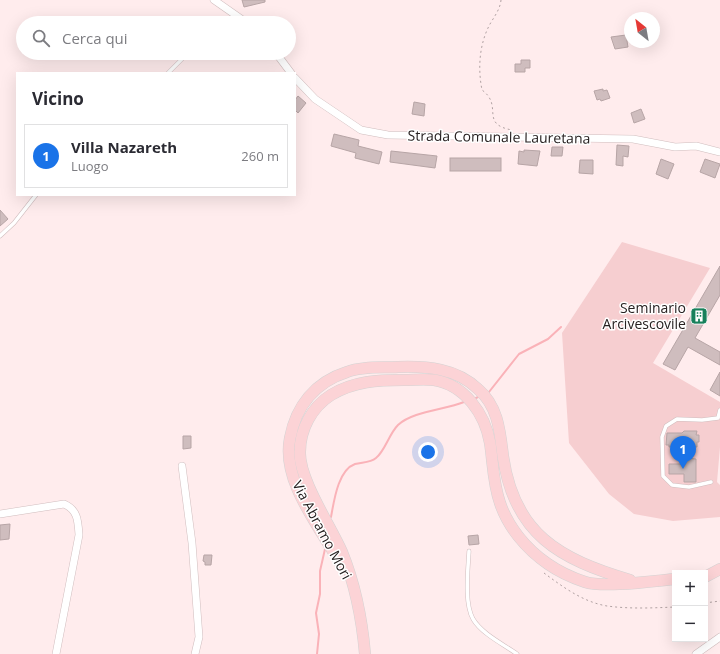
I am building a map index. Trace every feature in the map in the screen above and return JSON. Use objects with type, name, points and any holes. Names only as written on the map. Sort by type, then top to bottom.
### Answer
[{"type":"main road","name":"Via Abramo Mori","points":[[356,596],[294,482],[289,463],[288,444],[296,414],[305,399],[318,387],[332,378],[348,371],[415,366],[444,369],[470,382],[487,399],[496,416],[502,435],[503,455],[510,490],[517,506],[527,522],[539,536],[559,552],[597,570],[636,582]]},
{"type":"main road","name":"Via Abramo Mori","points":[[365,654],[356,596],[342,553],[303,470],[300,453],[302,436],[306,422],[315,409],[329,396],[344,388],[362,382],[435,380],[448,384],[469,398],[477,408],[486,425],[490,444],[492,467],[500,502],[506,518],[528,548],[548,564],[586,582],[608,584],[672,579]]},
{"type":"main road","points":[[708,576],[720,569]]},
{"type":"main road","points":[[708,578],[720,580]]},
{"type":"street","points":[[214,0],[234,16]]},
{"type":"street","points":[[281,60],[290,72]]},
{"type":"street","name":"Strada Comunale Lauretana","points":[[296,79],[315,99],[361,130],[388,135],[633,139],[675,146],[696,146],[720,152]]},
{"type":"street","points":[[182,466],[192,543],[199,637],[195,654]]},
{"type":"street","points":[[0,514],[64,504],[72,507],[77,516],[79,535],[56,654]]},
{"type":"street","points":[[696,654],[720,637]]},
{"type":"lane","points":[[169,72],[181,60]]},
{"type":"lane","points":[[0,236],[14,223],[35,196]]},
{"type":"lane","points":[[711,482],[689,487],[672,485],[663,476],[662,437],[666,426],[677,419],[702,420],[718,418],[720,410]]},
{"type":"lane","points":[[469,552],[468,594],[473,619],[482,629],[517,654]]},
{"type":"path","points":[[501,0],[493,22],[488,27],[483,44],[479,62],[480,79],[482,90],[489,95],[494,121],[500,128],[515,130]]},
{"type":"path","points":[[544,573],[566,589],[584,598],[606,606],[672,608]]},
{"type":"path","points":[[708,603],[720,602]]},
{"type":"shaded area","points":[[622,242],[710,268],[653,363],[720,402],[720,447],[717,482],[720,485],[720,517],[673,521],[634,514],[609,494],[569,443],[562,333]]},
{"type":"building","points":[[242,0],[265,0],[265,2],[244,7]]},
{"type":"building","points":[[624,35],[624,48],[615,49],[611,37]]},
{"type":"building","points":[[521,60],[530,60],[530,68],[525,68],[525,72],[515,72],[515,64],[521,64]]},
{"type":"building","points":[[603,89],[603,91],[607,90],[610,98],[601,101],[600,99],[597,100],[594,91]]},
{"type":"building","points":[[298,96],[306,103],[298,113],[296,111],[296,99]]},
{"type":"building","points":[[414,102],[425,104],[424,116],[412,114]]},
{"type":"building","points":[[641,109],[645,119],[634,123],[631,113]]},
{"type":"building","points":[[334,134],[359,140],[358,146],[382,152],[379,164],[355,158],[356,153],[331,146]]},
{"type":"building","points":[[617,145],[629,146],[628,157],[623,156],[623,166],[616,165]]},
{"type":"building","points":[[552,147],[563,147],[562,156],[551,156]]},
{"type":"building","points":[[524,150],[540,151],[537,166],[518,164],[519,151],[524,152]]},
{"type":"building","points":[[391,151],[437,156],[435,168],[390,162]]},
{"type":"building","points":[[450,158],[501,158],[501,171],[450,171]]},
{"type":"building","points":[[661,159],[674,164],[668,179],[656,174]]},
{"type":"building","points":[[705,159],[720,164],[715,178],[700,172]]},
{"type":"building","points":[[580,160],[593,160],[593,174],[579,173]]},
{"type":"building","points":[[0,210],[8,219],[0,226]]},
{"type":"building","name":"Seminario Arcivescovile","points":[[720,266],[720,295],[695,338],[720,352],[720,365],[688,347],[675,370],[663,364]]},
{"type":"building","points":[[720,372],[720,396],[710,390]]},
{"type":"building","points":[[684,431],[697,431],[696,435],[699,435],[699,442],[697,442],[697,447],[669,447],[669,445],[666,445],[667,433],[682,433]]},
{"type":"building","points":[[183,436],[191,436],[191,448],[183,449]]},
{"type":"building","points":[[684,458],[696,459],[696,482],[684,482],[684,474],[669,474],[669,464],[684,464]]},
{"type":"building","points":[[10,524],[9,539],[0,540],[0,525]]},
{"type":"building","points":[[478,535],[479,544],[469,545],[468,536]]},
{"type":"building","points":[[204,555],[212,555],[211,565],[205,565],[205,562],[203,561]]},
{"type":"waterway","points":[[489,392],[519,354],[548,339],[561,327]]},
{"type":"waterway","points":[[331,517],[338,487],[344,473],[349,467],[355,464],[374,460],[382,451],[392,433],[404,420],[464,402]]},
{"type":"waterway","points":[[317,654],[319,634],[316,613],[320,594],[320,571],[325,549]]},
{"type":"place","name":"Seminario Arcivescovile","points":[[699,316]]},
{"type":"place","name":"Villa Nazareth","points":[[683,469]]}]
